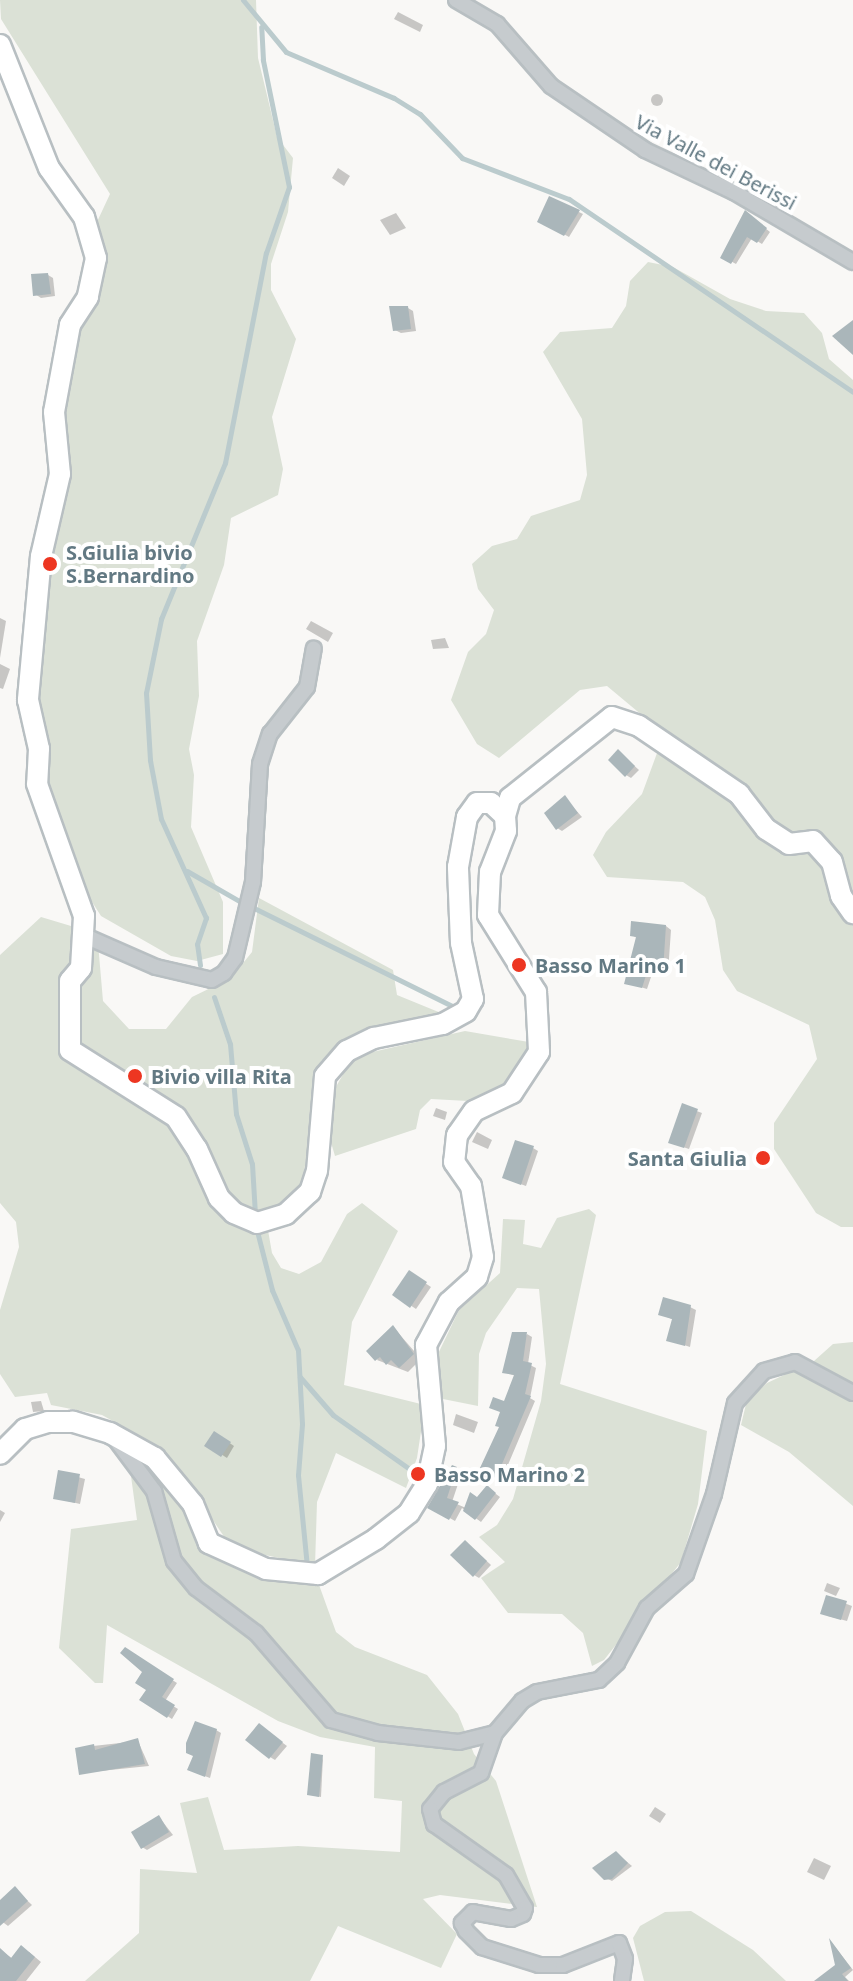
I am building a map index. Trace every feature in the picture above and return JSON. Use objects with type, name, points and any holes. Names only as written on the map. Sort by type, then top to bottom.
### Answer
[{"type":"street","name":"Via Valle dei Berissi","points":[[456,0],[497,24],[551,86],[645,150],[734,192],[853,262]]},
{"type":"street","points":[[0,45],[49,168],[84,217],[96,258],[88,297],[70,325],[54,412],[60,474],[41,556],[28,700],[39,749],[37,784],[67,862],[85,936],[81,968],[70,981],[70,1050],[176,1117],[197,1149],[219,1198],[257,1223],[286,1214],[310,1192],[317,1171],[325,1076],[347,1051],[374,1038],[443,1024],[466,1011],[473,999],[461,943],[458,867],[467,817],[477,803],[491,803],[505,816]]},
{"type":"street","points":[[85,936],[156,967],[212,980],[224,973],[235,958],[253,882],[260,764],[270,734],[307,687],[314,649]]},
{"type":"street","points":[[0,1454],[25,1429],[48,1422],[73,1422],[110,1433],[155,1458],[193,1504],[209,1543],[266,1569],[318,1574],[409,1513],[427,1484],[435,1446],[426,1345],[430,1331],[449,1302],[477,1277],[483,1257],[471,1186],[454,1162],[457,1135],[474,1111],[512,1093],[539,1052],[536,992],[488,915],[490,872],[506,831],[505,816],[510,798],[612,717],[639,726],[739,794],[766,829],[789,844],[813,841],[832,862],[841,896],[853,913]]},
{"type":"street","points":[[110,1433],[154,1491],[174,1561],[196,1588],[256,1633],[331,1720],[430,1740],[479,1740],[495,1733],[537,1692],[599,1680],[617,1663],[647,1608],[686,1574],[714,1494],[735,1403],[764,1371],[795,1362],[853,1393]]},
{"type":"street","points":[[495,1733],[481,1773],[444,1792],[430,1809],[434,1824],[506,1875],[525,1908],[523,1914],[511,1919],[473,1912],[462,1923],[466,1931],[482,1947],[539,1965],[563,1965],[619,1943],[625,1959],[622,1981]]},
{"type":"shaded area","points":[[0,0],[256,0],[258,58],[277,137],[293,158],[288,212],[271,264],[271,290],[296,339],[272,417],[283,469],[278,495],[231,518],[224,565],[197,641],[199,696],[189,749],[194,775],[191,827],[223,902],[223,954],[197,961],[171,956],[101,916],[87,894],[49,783],[37,693],[49,559],[64,502],[61,419],[78,328],[94,307],[103,270],[96,224],[110,194],[1,19]]},
{"type":"shaded area","points":[[648,262],[673,267],[730,299],[766,311],[804,313],[822,333],[829,359],[853,380],[853,1227],[841,1227],[816,1213],[774,1149],[774,1123],[817,1059],[809,1025],[737,991],[723,970],[715,920],[705,897],[683,882],[607,877],[593,855],[606,832],[642,794],[660,745],[649,721],[607,686],[580,690],[499,758],[477,744],[451,700],[468,652],[486,634],[494,610],[478,589],[472,564],[492,546],[517,539],[531,516],[580,500],[587,475],[582,419],[543,352],[560,332],[612,328],[626,306],[630,281]]},
{"type":"shaded area","points":[[259,898],[393,970],[397,995],[441,1013],[360,1034],[321,1061],[303,1179],[294,1194],[265,1213],[272,1253],[281,1268],[299,1274],[321,1262],[347,1214],[362,1203],[398,1231],[352,1322],[344,1385],[425,1405],[417,1458],[406,1488],[336,1453],[317,1502],[315,1566],[243,1550],[225,1538],[181,1473],[136,1434],[102,1415],[51,1405],[47,1393],[15,1397],[0,1374],[0,1310],[19,1247],[16,1222],[0,1203],[0,955],[41,917],[71,926],[98,943],[103,1001],[129,1029],[166,1029],[192,997],[231,978],[252,952]]},
{"type":"shaded area","points":[[465,1031],[529,1042],[527,1057],[510,1083],[468,1101],[431,1099],[420,1110],[416,1129],[335,1156],[327,1129],[333,1092],[350,1062],[368,1053]]},
{"type":"shaded area","points":[[589,1209],[596,1215],[560,1384],[707,1431],[698,1504],[681,1562],[604,1660],[592,1666],[583,1633],[562,1614],[508,1613],[481,1578],[505,1562],[479,1537],[497,1525],[513,1499],[541,1401],[546,1364],[539,1289],[517,1288],[486,1333],[479,1354],[478,1406],[438,1398],[437,1356],[459,1310],[500,1273],[503,1219],[525,1220],[523,1244],[541,1248],[557,1218]]},
{"type":"shaded area","points":[[853,1342],[853,1506],[789,1452],[741,1425],[747,1400],[767,1383],[814,1361],[833,1344]]},
{"type":"shaded area","points":[[127,1447],[189,1504],[195,1529],[318,1582],[336,1632],[355,1647],[427,1675],[458,1714],[474,1754],[496,1781],[537,1907],[440,1895],[423,1899],[457,1934],[441,1968],[338,1926],[310,1981],[85,1981],[139,1933],[140,1869],[197,1873],[180,1803],[208,1797],[224,1850],[298,1846],[400,1852],[402,1801],[374,1798],[375,1747],[320,1737],[278,1721],[107,1625],[103,1683],[95,1683],[59,1648],[71,1529],[137,1520]]},
{"type":"shaded area","points":[[691,1911],[753,1950],[786,1981],[644,1981],[633,1938],[640,1926],[665,1912]]},
{"type":"building","points":[[549,196],[580,210],[564,236],[537,222]]},
{"type":"building","points":[[745,210],[767,228],[757,243],[747,237],[731,264],[720,258]]},
{"type":"building","points":[[48,273],[51,294],[33,296],[31,274]]},
{"type":"building","points":[[389,306],[408,306],[411,329],[393,331]]},
{"type":"building","points":[[853,320],[853,355],[832,336]]},
{"type":"building","points":[[618,749],[635,766],[625,777],[608,760]]},
{"type":"building","points":[[565,795],[578,813],[556,830],[544,813]]},
{"type":"building","points":[[631,921],[666,925],[663,971],[648,969],[642,988],[624,984],[636,937],[630,936]]},
{"type":"building","points":[[682,1103],[698,1109],[684,1148],[668,1143]]},
{"type":"building","points":[[515,1140],[534,1146],[521,1185],[502,1178]]},
{"type":"building","points":[[409,1270],[427,1282],[410,1308],[392,1295]]},
{"type":"building","points":[[663,1297],[691,1305],[685,1346],[666,1341],[672,1319],[658,1315]]},
{"type":"building","points":[[393,1325],[414,1354],[399,1368],[391,1360],[386,1365],[380,1357],[375,1361],[366,1351]]},
{"type":"building","points":[[512,1332],[527,1332],[523,1361],[532,1363],[525,1394],[531,1396],[496,1478],[479,1470],[499,1427],[495,1426],[500,1412],[489,1408],[493,1397],[504,1401],[514,1375],[502,1373]]},
{"type":"building","points":[[214,1431],[231,1442],[221,1457],[204,1446]]},
{"type":"building","points":[[452,1465],[457,1467],[447,1498],[459,1502],[449,1520],[427,1508]]},
{"type":"building","points":[[58,1470],[80,1474],[75,1503],[53,1499]]},
{"type":"building","points":[[487,1485],[496,1493],[475,1520],[463,1511],[470,1492],[477,1497]]},
{"type":"building","points":[[465,1540],[487,1561],[473,1577],[450,1555]]},
{"type":"building","points":[[826,1595],[847,1601],[841,1620],[820,1614]]},
{"type":"building","points":[[125,1647],[174,1679],[162,1697],[175,1705],[167,1718],[139,1700],[146,1690],[135,1683],[142,1672],[120,1653]]},
{"type":"building","points":[[195,1721],[217,1729],[205,1777],[187,1770],[193,1756],[186,1753],[186,1743]]},
{"type":"building","points":[[259,1723],[283,1742],[269,1759],[245,1740]]},
{"type":"building","points":[[138,1738],[145,1764],[79,1775],[75,1748],[94,1744],[95,1750]]},
{"type":"building","points":[[311,1753],[323,1755],[319,1797],[307,1795]]},
{"type":"building","points":[[159,1815],[169,1832],[141,1849],[131,1832]]},
{"type":"building","points":[[616,1851],[628,1863],[612,1879],[604,1880],[592,1868]]},
{"type":"building","points":[[15,1886],[28,1901],[0,1926],[0,1900]]},
{"type":"building","points":[[829,1938],[851,1968],[842,1974],[848,1981],[814,1981],[835,1965]]},
{"type":"building","points":[[21,1945],[35,1957],[16,1981],[0,1981],[0,1948],[11,1958]]},
{"type":"waterway","points":[[243,0],[286,52],[394,98],[420,114],[462,158],[569,199],[853,392]]},
{"type":"waterway","points":[[200,965],[197,944],[206,918],[161,819],[150,760],[146,693],[161,619],[225,463],[266,253],[289,187],[263,60],[261,27]]},
{"type":"waterway","points":[[187,871],[241,902]]},
{"type":"waterway","points":[[256,909],[458,1009]]},
{"type":"waterway","points":[[214,997],[230,1044],[236,1114],[252,1164],[255,1215]]},
{"type":"waterway","points":[[257,1231],[272,1290],[298,1350],[302,1424],[298,1475],[307,1566]]},
{"type":"waterway","points":[[300,1377],[333,1415],[408,1468]]},
{"type":"place","name":"S.Giulia bivio S.Bernardino","points":[[50,564]]},
{"type":"place","name":"Basso Marino 1","points":[[519,965]]},
{"type":"place","name":"Bivio villa Rita","points":[[135,1076]]},
{"type":"place","name":"Santa Giulia","points":[[763,1158]]},
{"type":"place","name":"Basso Marino 2","points":[[418,1474]]}]
